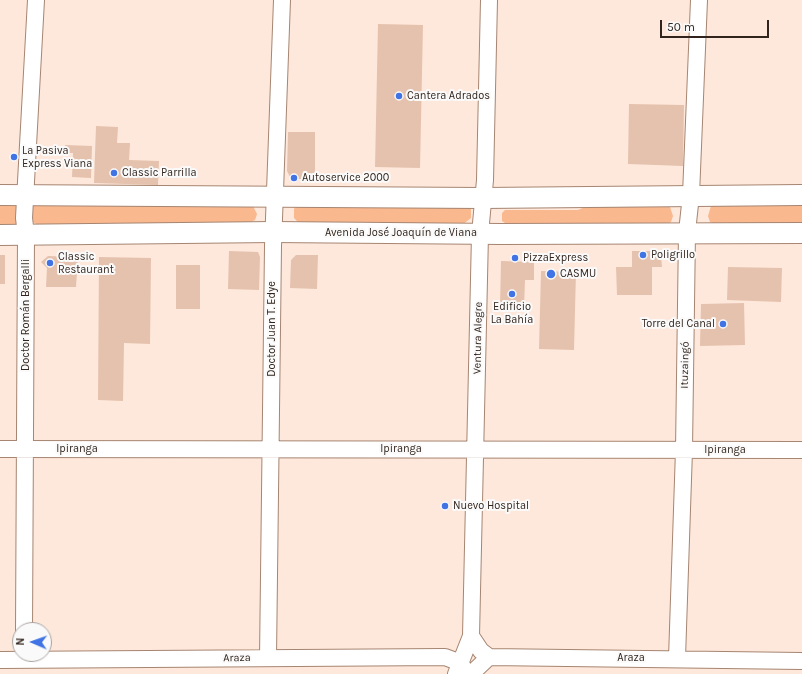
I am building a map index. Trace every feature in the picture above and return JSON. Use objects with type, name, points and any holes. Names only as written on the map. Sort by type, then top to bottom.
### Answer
[{"type":"main road","points":[[0,196],[483,198],[802,195]]},
{"type":"main road","name":"Avenida José Joaquín de Viana","points":[[0,235],[273,232],[480,234],[687,232],[802,233]]},
{"type":"street","name":"Doctor Román Bergalli","points":[[24,622],[26,235],[24,195],[36,0]]},
{"type":"street","name":"Doctor Juan T. Edye","points":[[268,658],[273,232],[282,0]]},
{"type":"street","name":"Ventura Alegre","points":[[463,671],[471,636],[480,234],[483,198],[489,0]]},
{"type":"street","name":"Ituzaingó","points":[[677,658],[684,450],[687,232],[691,195],[699,0]]},
{"type":"street","name":"Ipiranga","points":[[0,449],[475,448],[802,450]]},
{"type":"street","points":[[463,671],[489,656],[481,651],[471,636]]},
{"type":"street","name":"Araza","points":[[489,656],[802,661]]},
{"type":"street","name":"Araza","points":[[52,657],[445,657],[463,671]]},
{"type":"street","name":"Araza","points":[[0,660],[12,658]]},
{"type":"shaded area","points":[[17,202],[20,224],[0,224],[0,203]]},
{"type":"shaded area","points":[[32,203],[253,206],[257,214],[255,220],[246,224],[36,224],[33,222],[32,217]]},
{"type":"shaded area","points":[[594,203],[666,204],[670,207],[673,216],[671,222],[665,225],[508,225],[502,221],[502,213],[505,210],[578,210]]},
{"type":"shaded area","points":[[715,203],[802,203],[802,225],[717,225],[710,222],[708,216],[711,206]]},
{"type":"shaded area","points":[[297,205],[467,205],[471,209],[471,218],[462,225],[301,225],[294,218],[294,209]]},
{"type":"building","name":"Cantera Adrados","points":[[378,24],[423,25],[420,168],[375,167]]},
{"type":"building","points":[[629,104],[684,105],[683,166],[628,164]]},
{"type":"building","points":[[96,126],[118,127],[117,143],[130,143],[129,160],[159,161],[158,185],[94,183]]},
{"type":"building","points":[[288,132],[315,132],[315,179],[291,179],[287,171]]},
{"type":"building","points":[[65,145],[92,146],[91,178],[72,177],[73,153],[65,153]]},
{"type":"building","points":[[229,251],[258,252],[260,257],[259,290],[228,289]]},
{"type":"building","points":[[632,251],[657,251],[661,257],[662,267],[652,267],[652,295],[617,295],[616,267],[632,267]]},
{"type":"building","points":[[0,255],[5,255],[5,284],[0,284]]},
{"type":"building","points":[[296,255],[318,255],[317,289],[290,288],[291,260]]},
{"type":"building","points":[[48,256],[78,257],[76,287],[46,287],[47,268],[41,262]]},
{"type":"building","points":[[99,257],[151,258],[150,344],[124,343],[123,401],[98,400]]},
{"type":"building","name":"Edificio La Bahía","points":[[501,261],[534,262],[534,280],[525,280],[524,308],[500,307]]},
{"type":"building","points":[[176,265],[200,265],[200,309],[176,309]]},
{"type":"building","points":[[728,267],[782,268],[781,302],[727,300]]},
{"type":"building","points":[[541,271],[576,272],[574,350],[539,349]]},
{"type":"building","name":"Torre del Canal","points":[[744,303],[745,345],[700,346],[701,304]]},
{"type":"place","name":"Cantera Adrados","points":[[399,96]]},
{"type":"place","name":"La Pasiva Express Viana","points":[[14,157]]},
{"type":"place","name":"Classic Parrilla","points":[[114,173]]},
{"type":"place","name":"Autoservice 2000","points":[[294,178]]},
{"type":"place","name":"Poligrillo","points":[[643,255]]},
{"type":"place","name":"PizzaExpress","points":[[515,258]]},
{"type":"place","name":"Classic Restaurant","points":[[50,263]]},
{"type":"place","name":"CASMU","points":[[551,274]]},
{"type":"place","name":"Edificio La Bahía","points":[[512,294]]},
{"type":"place","name":"Torre del Canal","points":[[723,324]]},
{"type":"place","name":"Nuevo Hospital","points":[[445,506]]}]
